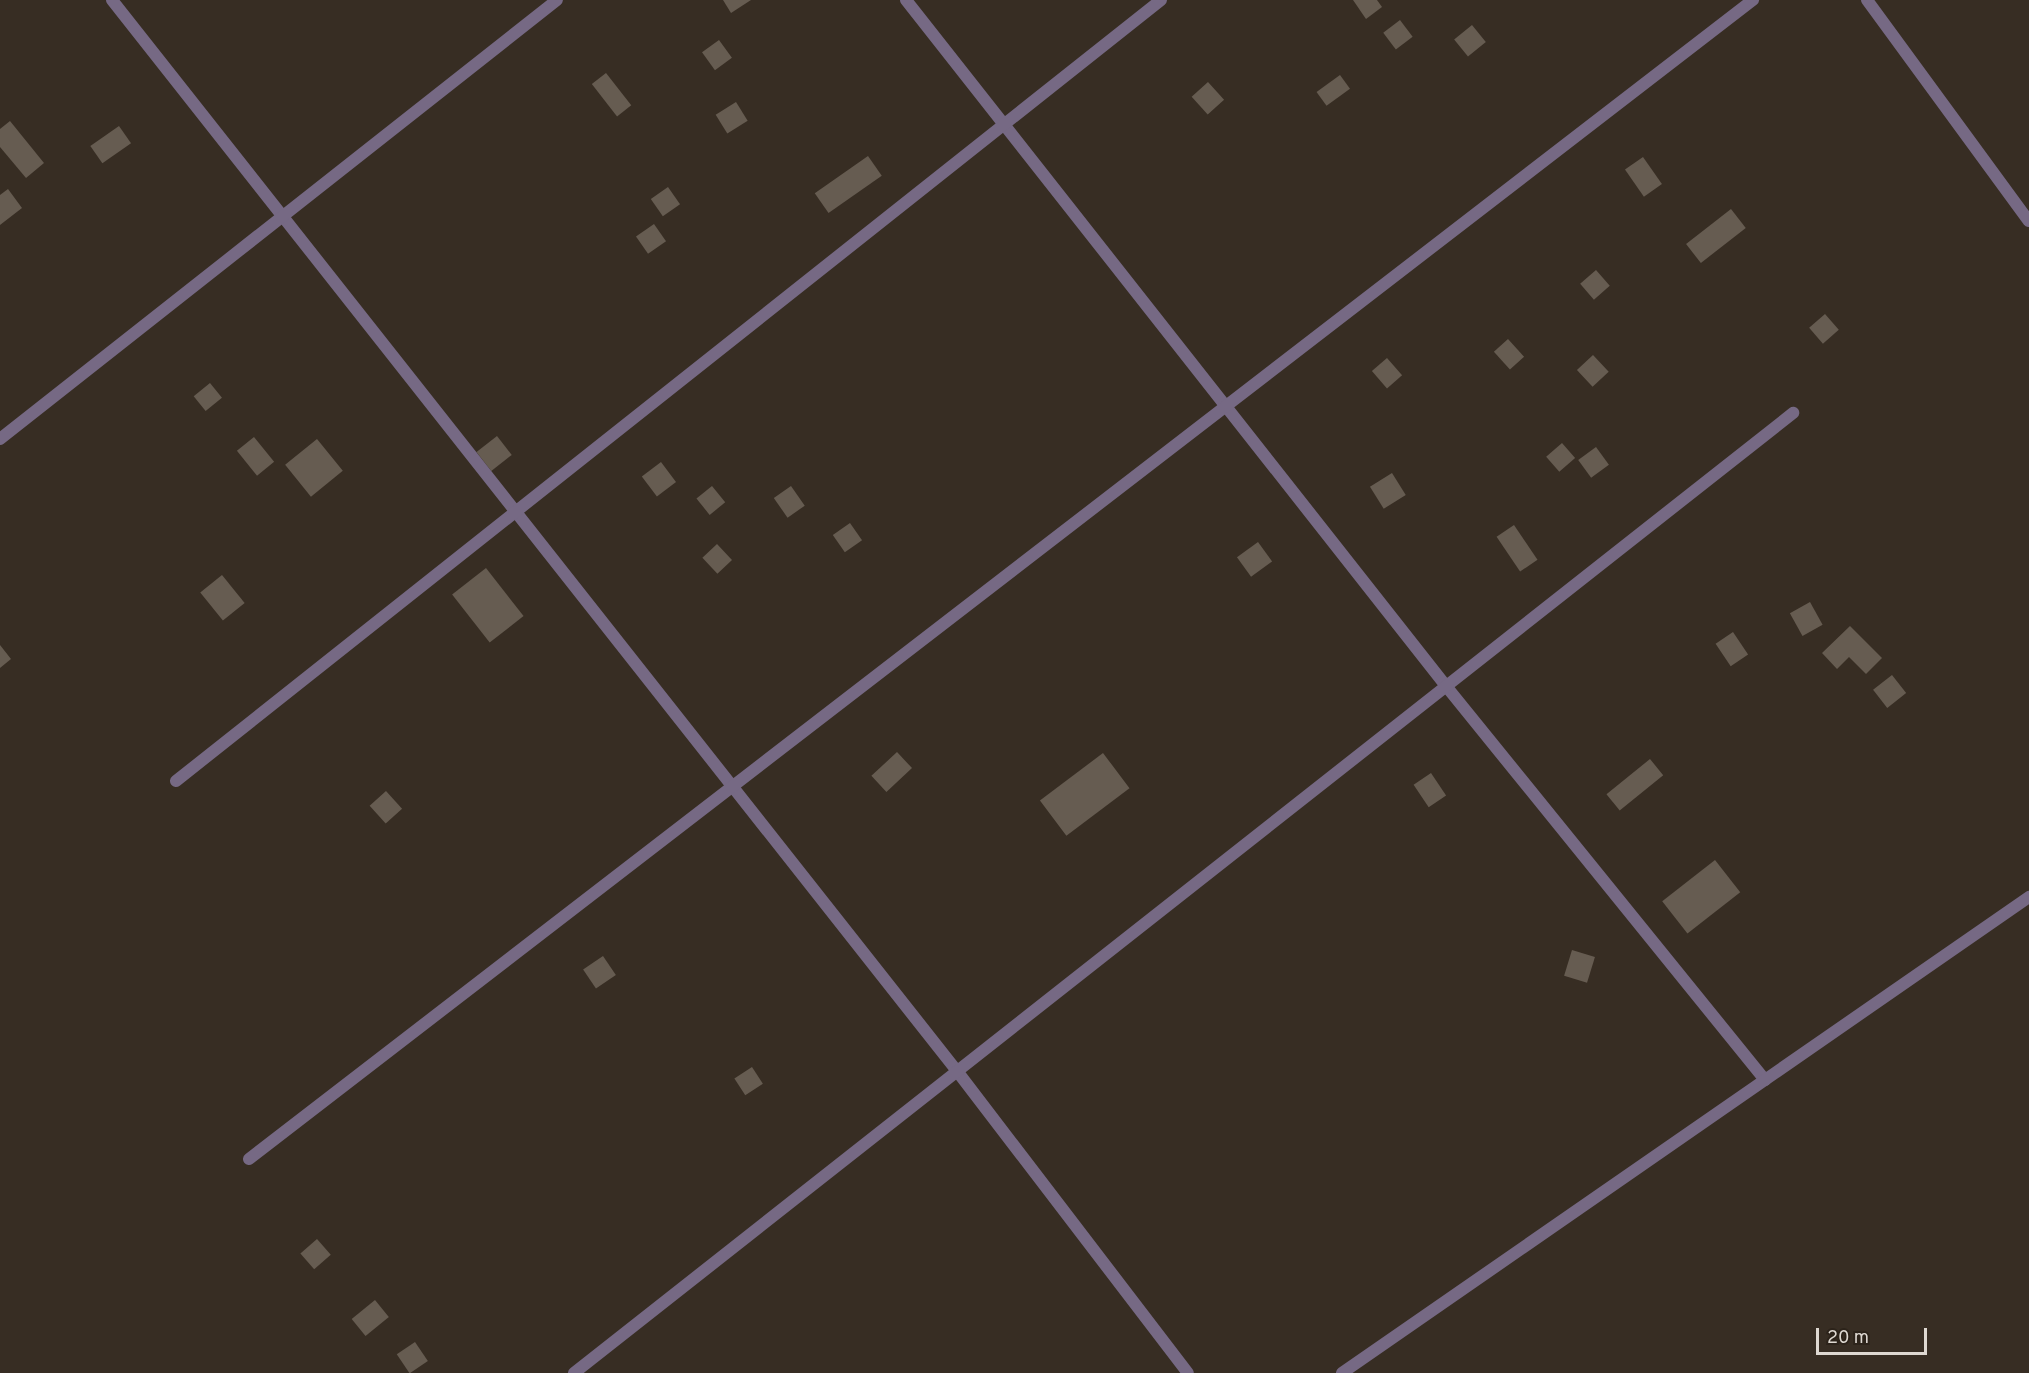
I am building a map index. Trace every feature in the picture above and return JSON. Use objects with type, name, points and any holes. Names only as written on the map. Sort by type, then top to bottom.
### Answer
[{"type":"street","points":[[111,0],[957,1071],[1188,1373]]},
{"type":"street","points":[[0,439],[557,0]]},
{"type":"street","points":[[906,0],[1446,686],[1765,1080]]},
{"type":"street","points":[[176,781],[1161,0]]},
{"type":"street","points":[[249,1159],[1753,0]]},
{"type":"street","points":[[1867,0],[2029,221]]},
{"type":"street","points":[[574,1373],[1792,413]]},
{"type":"street","points":[[1342,1373],[2029,897]]},
{"type":"building","points":[[723,0],[751,0],[731,13]]},
{"type":"building","points":[[1353,0],[1377,0],[1382,7],[1366,19]]},
{"type":"building","points":[[1400,20],[1413,37],[1396,49],[1383,33]]},
{"type":"building","points":[[1472,25],[1486,42],[1468,57],[1454,39]]},
{"type":"building","points":[[719,40],[732,58],[715,70],[702,52]]},
{"type":"building","points":[[606,73],[631,105],[617,116],[592,84]]},
{"type":"building","points":[[1340,75],[1350,89],[1327,106],[1317,92]]},
{"type":"building","points":[[1208,82],[1224,100],[1208,115],[1192,97]]},
{"type":"building","points":[[736,102],[748,121],[727,133],[716,115]]},
{"type":"building","points":[[10,121],[44,163],[26,178],[0,147],[0,129]]},
{"type":"building","points":[[119,126],[131,143],[102,163],[90,146]]},
{"type":"building","points":[[868,156],[882,176],[829,213],[815,193]]},
{"type":"building","points":[[1643,157],[1662,184],[1644,197],[1625,170]]},
{"type":"building","points":[[668,187],[680,204],[663,216],[651,199]]},
{"type":"building","points":[[8,189],[22,208],[0,225],[0,195]]},
{"type":"building","points":[[1731,209],[1746,228],[1701,263],[1686,244]]},
{"type":"building","points":[[654,224],[666,241],[648,254],[636,237]]},
{"type":"building","points":[[1596,270],[1610,286],[1594,300],[1580,284]]},
{"type":"building","points":[[1825,314],[1839,330],[1823,344],[1809,328]]},
{"type":"building","points":[[1508,339],[1524,357],[1510,370],[1494,352]]},
{"type":"building","points":[[1593,355],[1609,372],[1593,387],[1577,370]]},
{"type":"building","points":[[1387,358],[1402,375],[1387,388],[1372,371]]},
{"type":"building","points":[[210,383],[222,398],[206,411],[194,396]]},
{"type":"building","points":[[497,436],[512,455],[491,471],[477,452]]},
{"type":"building","points":[[254,437],[274,462],[257,476],[237,451]]},
{"type":"building","points":[[317,439],[343,471],[311,497],[285,465]]},
{"type":"building","points":[[1562,443],[1575,458],[1559,472],[1546,457]]},
{"type":"building","points":[[1596,447],[1609,465],[1591,478],[1578,460]]},
{"type":"building","points":[[661,462],[676,482],[657,496],[642,476]]},
{"type":"building","points":[[1392,473],[1406,495],[1384,509],[1370,487]]},
{"type":"building","points":[[712,486],[725,502],[710,515],[696,499]]},
{"type":"building","points":[[791,486],[805,506],[788,518],[774,498]]},
{"type":"building","points":[[850,523],[862,540],[845,552],[833,535]]},
{"type":"building","points":[[1514,525],[1537,560],[1520,572],[1497,537]]},
{"type":"building","points":[[1258,542],[1272,561],[1251,577],[1237,557]]},
{"type":"building","points":[[717,544],[732,560],[717,574],[702,558]]},
{"type":"building","points":[[486,568],[524,616],[490,643],[452,594]]},
{"type":"building","points":[[222,575],[245,603],[223,621],[200,593]]},
{"type":"building","points":[[1810,602],[1823,625],[1802,636],[1790,613]]},
{"type":"building","points":[[1850,626],[1882,658],[1866,674],[1849,657],[1837,669],[1822,653]]},
{"type":"building","points":[[1733,632],[1748,654],[1731,666],[1716,644]]},
{"type":"building","points":[[0,645],[11,659],[0,668]]},
{"type":"building","points":[[1892,675],[1906,693],[1887,708],[1873,690]]},
{"type":"building","points":[[897,752],[912,768],[886,792],[871,776]]},
{"type":"building","points":[[1103,753],[1129,788],[1066,836],[1040,801]]},
{"type":"building","points":[[1650,759],[1663,775],[1620,811],[1606,794]]},
{"type":"building","points":[[1431,773],[1446,795],[1429,807],[1414,785]]},
{"type":"building","points":[[386,791],[402,809],[386,824],[370,806]]},
{"type":"building","points":[[1715,860],[1740,892],[1687,934],[1662,901]]},
{"type":"building","points":[[1572,950],[1595,957],[1587,983],[1564,976]]},
{"type":"building","points":[[603,956],[616,975],[596,988],[583,969]]},
{"type":"building","points":[[752,1067],[763,1084],[745,1095],[734,1078]]},
{"type":"building","points":[[317,1239],[331,1255],[314,1269],[300,1253]]},
{"type":"building","points":[[375,1300],[389,1317],[366,1336],[352,1319]]},
{"type":"building","points":[[415,1342],[428,1361],[409,1373],[397,1354]]}]
